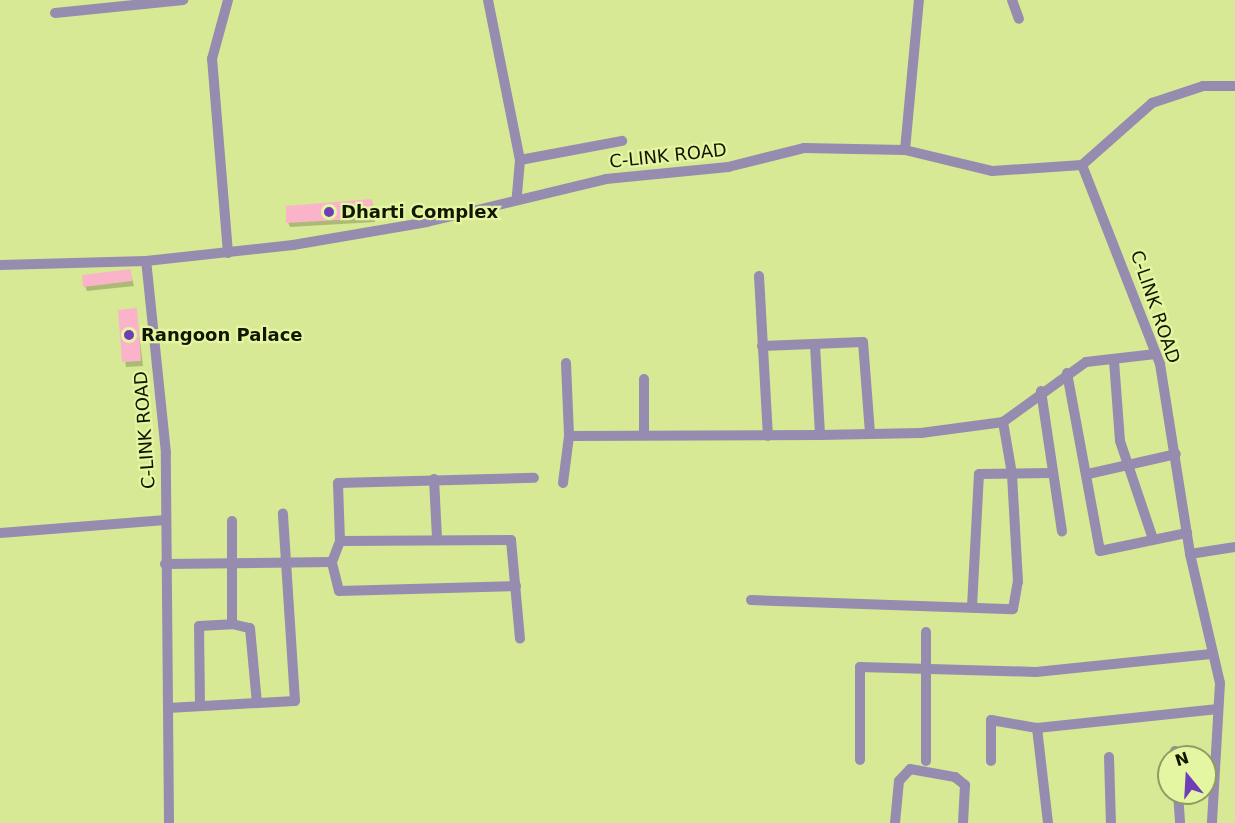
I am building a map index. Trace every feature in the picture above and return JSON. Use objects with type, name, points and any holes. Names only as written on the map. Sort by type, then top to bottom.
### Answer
[{"type":"street","points":[[54,13],[136,2],[183,0]]},
{"type":"street","points":[[228,0],[212,59],[228,253]]},
{"type":"street","points":[[488,0],[520,160],[517,198]]},
{"type":"street","points":[[906,150],[919,0]]},
{"type":"street","points":[[1012,0],[1019,19]]},
{"type":"street","points":[[1082,165],[1152,104],[1203,86],[1235,86]]},
{"type":"street","points":[[520,160],[621,141]]},
{"type":"street","name":"C-LINK ROAD","points":[[169,823],[165,564],[166,453],[146,261],[228,253],[427,222],[517,198],[606,179],[728,167],[804,148],[906,150],[992,171],[1082,165],[1156,354],[1176,454],[1190,554],[1211,654],[1220,683],[1212,823]]},
{"type":"street","points":[[0,265],[146,261]]},
{"type":"street","points":[[759,276],[768,436]]},
{"type":"street","points":[[762,345],[863,342],[870,432]]},
{"type":"street","points":[[815,345],[820,435]]},
{"type":"street","points":[[569,436],[921,433],[1003,422],[1041,391],[1086,362],[1114,362],[1156,354]]},
{"type":"street","points":[[1114,362],[1120,441],[1132,466],[1153,539]]},
{"type":"street","points":[[563,483],[569,436],[566,363]]},
{"type":"street","points":[[1067,373],[1088,474],[1100,551],[1187,533]]},
{"type":"street","points":[[644,379],[644,434]]},
{"type":"street","points":[[1041,391],[1062,531]]},
{"type":"street","points":[[751,600],[1014,609],[1017,582],[1011,474],[1003,422]]},
{"type":"street","points":[[1088,474],[1132,466],[1176,454]]},
{"type":"street","points":[[972,607],[979,474],[1052,473]]},
{"type":"street","points":[[516,586],[339,591],[332,562],[340,542],[338,483],[534,478]]},
{"type":"street","points":[[434,479],[437,539]]},
{"type":"street","points":[[168,708],[295,702],[284,561],[283,513]]},
{"type":"street","points":[[0,533],[165,520]]},
{"type":"street","points":[[232,521],[232,624]]},
{"type":"street","points":[[340,542],[437,539],[511,540],[520,639]]},
{"type":"street","points":[[1190,554],[1235,547]]},
{"type":"street","points":[[165,564],[332,562]]},
{"type":"street","points":[[200,706],[200,626],[232,624],[250,628],[257,703]]},
{"type":"street","points":[[926,632],[926,761]]},
{"type":"street","points":[[860,760],[860,667],[1036,672],[1211,654]]},
{"type":"street","points":[[991,761],[991,720],[1037,728],[1218,709]]},
{"type":"street","points":[[1037,728],[1048,823]]},
{"type":"street","points":[[1109,757],[1111,823]]},
{"type":"street","points":[[896,823],[899,781],[910,769],[956,777],[965,785],[963,823]]},
{"type":"street","points":[[1179,805],[1180,823]]},
{"type":"building","name":"Dharti Complex","points":[[372,199],[373,218],[286,223],[286,206]]},
{"type":"building","name":"Rangoon Palace","points":[[131,269],[132,281],[83,287],[82,275]]},
{"type":"building","name":"Rangoon Palace","points":[[137,308],[141,361],[122,362],[118,310]]},
{"type":"place","name":"Dharti Complex","points":[[329,212]]},
{"type":"place","name":"Rangoon Palace","points":[[129,335]]}]
